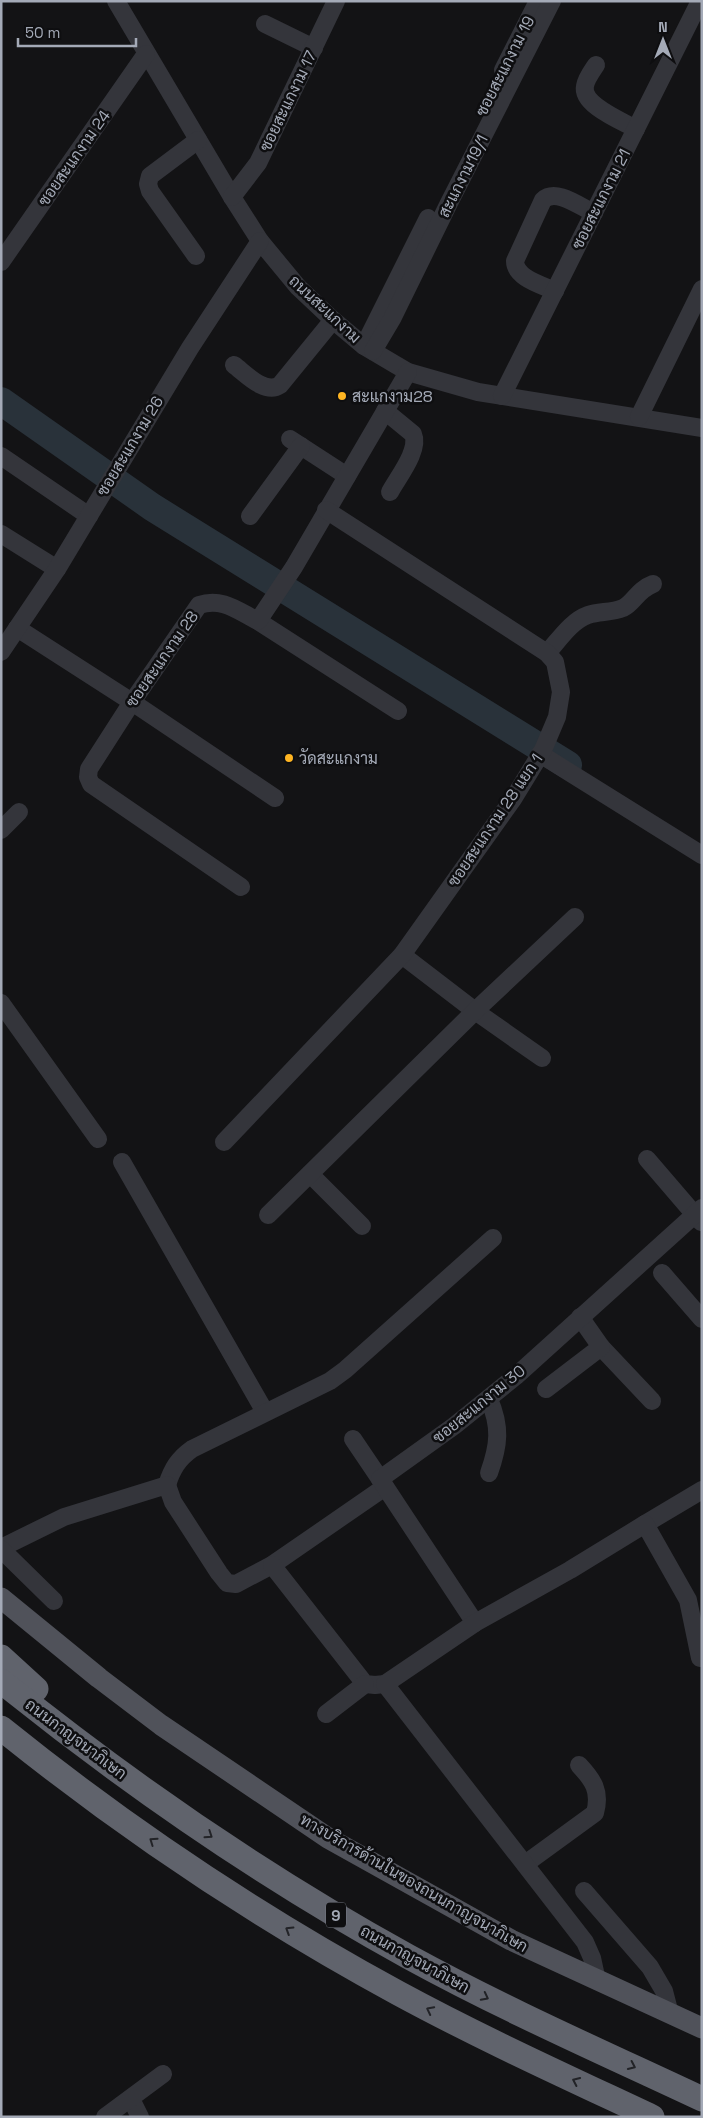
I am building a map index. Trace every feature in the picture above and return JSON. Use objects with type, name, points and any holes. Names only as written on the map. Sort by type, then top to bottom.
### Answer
[{"type":"highway","points":[[1,1657],[174,1812]]},
{"type":"highway","name":"ถนนกาญจนาภิเษก","points":[[1,1681],[108,1764],[174,1812],[328,1911],[408,1957],[488,1999],[702,2099]]},
{"type":"highway","name":"9","points":[[1,1728],[88,1795],[237,1898],[319,1948],[398,1993],[473,2032],[652,2117]]},
{"type":"highway","points":[[1,1739],[88,1795]]},
{"type":"main road","name":"ทางบริการด้านในของถนนกาญจนาภิเษก","points":[[1,1598],[99,1678],[161,1725],[328,1838],[511,1940],[596,1981],[702,2028]]},
{"type":"street","name":"ซอยสะแกงาม 17","points":[[232,197],[258,163],[336,1]]},
{"type":"street","name":"ซอยสะแกงาม 19","points":[[369,348],[538,1]]},
{"type":"street","name":"สะแกงาม19/1","points":[[369,348],[392,319],[552,1]]},
{"type":"street","name":"ซอยสะแกงาม 21","points":[[502,396],[700,1]]},
{"type":"street","name":"ถนนสะแกงาม","points":[[120,3],[146,54],[260,241],[298,287],[333,320],[369,348],[408,372],[442,383],[502,396],[702,428]]},
{"type":"street","points":[[266,24],[314,48]]},
{"type":"street","name":"ซอยสะแกงาม 24","points":[[1,262],[146,54]]},
{"type":"street","points":[[596,65],[585,86],[592,105],[636,130]]},
{"type":"street","points":[[196,256],[150,191],[148,184],[150,176],[198,140]]},
{"type":"street","points":[[555,291],[520,274],[515,266],[515,261],[542,200],[555,194],[594,213]]},
{"type":"street","name":"ซอยสะแกงาม 26","points":[[1,652],[57,568],[190,348],[260,241]]},
{"type":"street","points":[[639,417],[702,289]]},
{"type":"street","points":[[234,365],[266,388],[275,388],[280,385],[333,320]]},
{"type":"street","points":[[258,621],[278,594],[408,372]]},
{"type":"street","points":[[385,412],[413,434],[415,438],[414,449],[390,492]]},
{"type":"street","points":[[250,516],[295,443],[347,476]]},
{"type":"street","points":[[1,456],[89,516]]},
{"type":"street","points":[[326,510],[547,652],[573,624],[588,615],[608,613],[625,607],[642,588],[652,584]]},
{"type":"street","points":[[1,534],[57,568]]},
{"type":"street","name":"ซอยสะแกงาม 28","points":[[241,887],[91,784],[88,778],[89,769],[132,702],[199,605],[208,602],[220,602],[258,621],[398,711]]},
{"type":"street","points":[[17,628],[275,798]]},
{"type":"street","name":"ซอยสะแกงาม 28 แยก 1","points":[[224,1142],[402,955],[513,799],[553,728],[561,702],[555,662],[547,652]]},
{"type":"street","points":[[541,752],[702,855]]},
{"type":"street","points":[[1,830],[19,812]]},
{"type":"street","points":[[268,1216],[475,1011],[575,917]]},
{"type":"street","points":[[402,955],[475,1011],[542,1058]]},
{"type":"street","points":[[1,1003],[98,1139]]},
{"type":"street","points":[[647,1159],[699,1215]]},
{"type":"street","points":[[122,1162],[266,1412]]},
{"type":"street","points":[[310,1174],[362,1226]]},
{"type":"street","name":"ซอยสะแกงาม 30","points":[[167,1485],[173,1502],[227,1583],[236,1584],[272,1565],[383,1483],[516,1376],[580,1317],[699,1215]]},
{"type":"street","points":[[54,1601],[1,1549],[64,1517],[167,1485],[172,1470],[181,1457],[192,1448],[314,1390],[344,1370],[493,1238]]},
{"type":"street","points":[[662,1273],[702,1319]]},
{"type":"street","points":[[580,1317],[601,1347],[652,1400]]},
{"type":"street","points":[[546,1389],[601,1347]]},
{"type":"street","points":[[488,1399],[496,1417],[498,1435],[497,1450],[489,1473]]},
{"type":"street","points":[[353,1439],[475,1623]]},
{"type":"street","points":[[326,1714],[365,1684],[385,1684],[475,1623],[570,1570],[702,1490]]},
{"type":"street","points":[[645,1524],[688,1600],[700,1658]]},
{"type":"street","points":[[272,1565],[365,1684]]},
{"type":"street","points":[[385,1684],[585,1942],[592,1958],[596,1981]]},
{"type":"street","points":[[525,1864],[595,1813],[598,1803],[597,1789],[591,1778],[578,1765]]},
{"type":"street","points":[[584,1891],[650,1967],[664,1991],[670,2014]]},
{"type":"street","points":[[105,2117],[162,2074]]},
{"type":"street","points":[[131,2099],[140,2117]]},
{"type":"waterway","points":[[1,401],[152,507],[568,765]]},
{"type":"place","name":"สะแกงาม28","points":[[342,396]]},
{"type":"place","name":"วัดสะแกงาม","points":[[289,758]]}]
